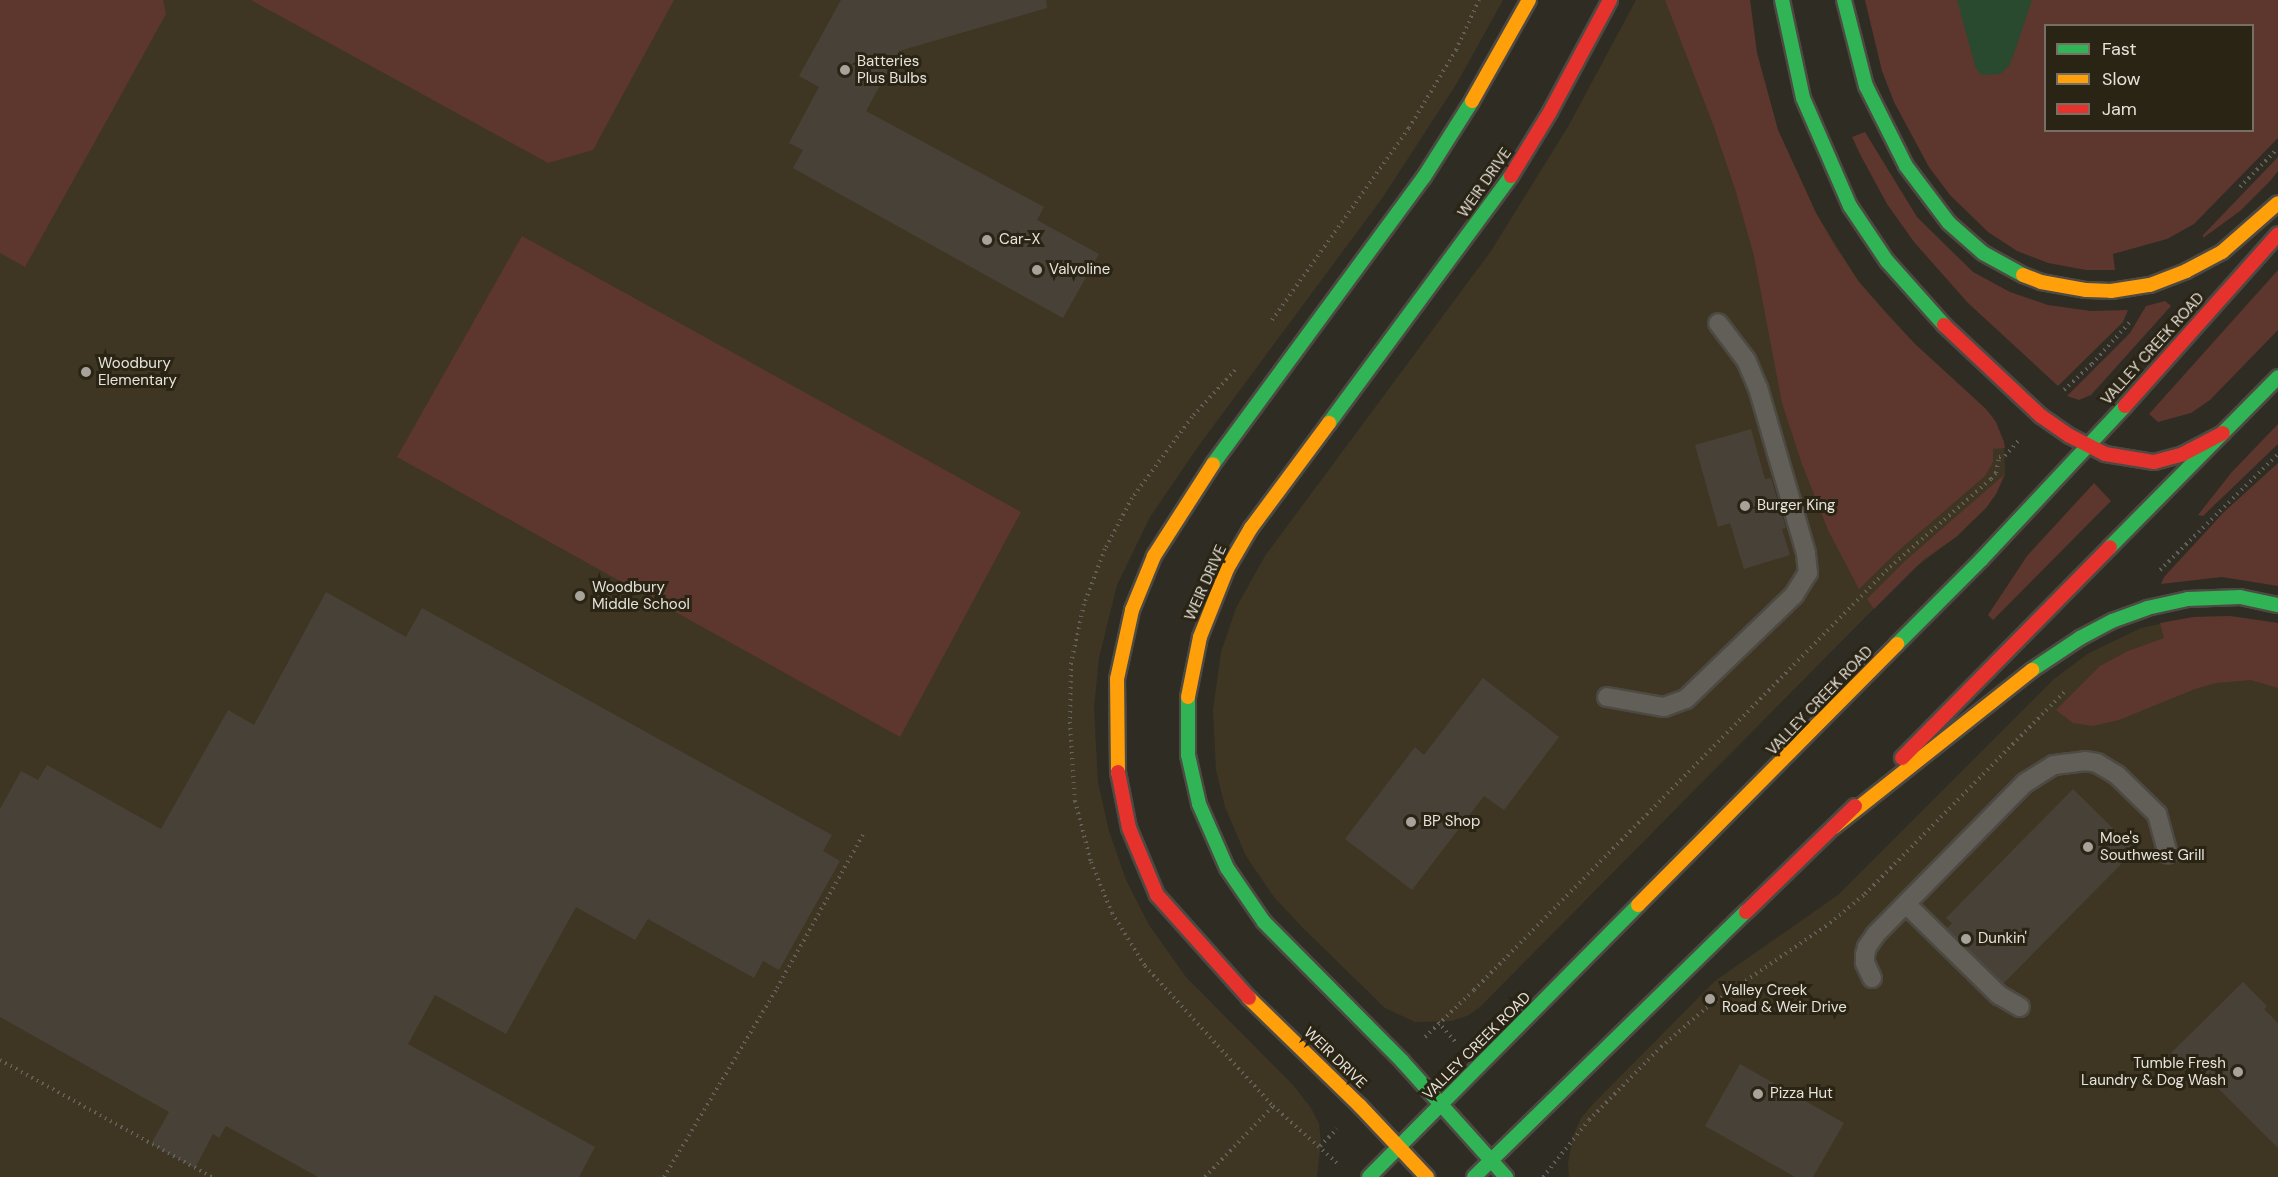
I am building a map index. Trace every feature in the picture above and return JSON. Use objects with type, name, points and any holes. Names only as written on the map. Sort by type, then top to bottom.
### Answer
[{"type":"main road","name":"WEIR DRIVE","points":[[1426,1177],[1360,1106],[1250,999],[1157,895],[1128,828],[1116,761],[1117,679],[1132,609],[1154,556],[1186,503],[1229,440],[1424,177],[1476,94],[1529,0]]},
{"type":"main road","name":"WEIR DRIVE","points":[[1506,1177],[1402,1061],[1264,922],[1227,868],[1199,804],[1188,755],[1188,695],[1200,637],[1212,602],[1227,569],[1251,528],[1511,176],[1550,112],[1610,0]]},
{"type":"main road","points":[[1782,0],[1795,69],[1814,128],[1850,206],[1867,233],[1923,303],[2041,416],[2088,446],[2123,459],[2154,462],[2183,454],[2223,433]]},
{"type":"main road","points":[[1844,0],[1858,65],[1875,108],[1906,166],[1949,223],[1983,253],[2027,277],[2086,290],[2130,289],[2168,279],[2222,252],[2278,204]]},
{"type":"main road","name":"VALLEY CREEK ROAD","points":[[1369,1177],[1801,744],[2088,446],[2278,234]]},
{"type":"main road","points":[[1474,1177],[1834,827],[2278,377]]},
{"type":"main road","points":[[1834,827],[2030,671],[2080,638],[2112,621],[2147,608],[2188,599],[2240,597],[2278,604]]},
{"type":"lane","points":[[1607,697],[1664,707],[1686,699],[1794,595],[1808,573],[1806,553],[1758,388],[1746,360],[1718,323]]},
{"type":"lane","points":[[1872,978],[1865,963],[1867,947],[1906,904],[2025,783],[2041,770],[2069,761],[2097,763],[2117,775],[2157,814],[2168,854]]},
{"type":"lane","points":[[1906,904],[1999,995],[2020,1007]]},
{"type":"path","points":[[2234,194],[2278,148]]},
{"type":"path","points":[[1438,1022],[1474,990],[1890,567],[1991,479],[1996,473],[1999,458],[2005,456],[2129,323],[2135,307],[2130,289]]},
{"type":"path","points":[[2151,578],[2278,454]]},
{"type":"path","points":[[1543,1177],[1589,1120],[1661,1047],[1706,1008],[1850,908],[2070,687]]},
{"type":"path","points":[[664,1177],[777,988],[863,835]]},
{"type":"path","points":[[0,1060],[212,1177]]},
{"type":"path","points":[[1205,1177],[1273,1106],[1320,1146]]},
{"type":"shaded area","name":"Woodbury Middle School","points":[[0,0],[1503,0],[1457,83],[1383,197],[1197,448],[1150,517],[1117,585],[1099,658],[1094,708],[1098,782],[1109,831],[1126,880],[1149,925],[1186,977],[1293,1085],[1311,1108],[1319,1124],[1321,1141],[1317,1177],[0,1177]]},
{"type":"shaded area","points":[[0,0],[163,0],[166,14],[25,267],[0,253]]},
{"type":"shaded area","points":[[251,0],[674,0],[593,150],[548,163]]},
{"type":"shaded area","points":[[1636,0],[1750,0],[1757,53],[1778,130],[1816,213],[1859,282],[1914,343],[1992,416],[2004,442],[2005,474],[1996,494],[1986,508],[1956,537],[1912,570],[1480,1007],[1467,1016],[1451,1021],[1415,1022],[1385,1008],[1302,927],[1274,897],[1246,856],[1225,807],[1216,770],[1213,710],[1221,652],[1236,608],[1265,556],[1491,251],[1569,125]]},
{"type":"shaded area","points":[[1665,0],[1750,0],[1757,53],[1778,130],[1816,213],[1859,282],[1914,343],[1986,409],[1996,422],[2004,442],[2005,448],[1993,449],[1993,462],[1985,476],[1899,550],[1859,589],[1828,530],[1802,464],[1782,403],[1754,256],[1736,192],[1713,124]]},
{"type":"shaded area","points":[[1865,0],[2278,0],[2278,138],[2194,224],[2167,239],[2113,254],[2115,270],[2086,270],[2048,263],[2017,251],[1988,232],[1950,195],[1929,167],[1894,102],[1882,71]]},
{"type":"shaded area","points":[[1957,0],[2032,0],[2009,66],[2000,74],[1982,75],[1976,69]]},
{"type":"shaded area","points":[[1865,132],[1917,217],[1973,272],[2010,292],[2048,305],[2091,311],[2128,310],[2123,322],[2058,386],[1968,303],[1914,242],[1887,204],[1852,137]]},
{"type":"shaded area","points":[[2278,157],[2278,171],[2271,180],[2240,211],[2203,238],[2203,235]]},
{"type":"shaded area","points":[[522,236],[1021,512],[900,737],[397,457]]},
{"type":"shaded area","points":[[2278,270],[2278,330],[2210,400],[2191,413],[2158,422],[2149,414]]},
{"type":"shaded area","points":[[2165,301],[2171,306],[2091,395],[2079,400],[2067,396],[2130,333],[2146,306]]},
{"type":"shaded area","points":[[2278,424],[2278,444],[2203,516],[2198,515],[2231,473]]},
{"type":"shaded area","points":[[2278,463],[2278,586],[2222,577],[2161,584],[2164,577],[2224,512]]},
{"type":"shaded area","points":[[2005,474],[1996,494],[1986,508],[1956,537],[1923,560],[1874,609],[1867,599],[1905,561]]},
{"type":"shaded area","points":[[2094,483],[2111,501],[1993,620],[1988,615],[2027,556]]},
{"type":"shaded area","points":[[2230,616],[2278,623],[2278,1177],[1569,1177],[1568,1164],[1573,1136],[1581,1118],[1593,1104],[1715,981],[1838,895],[2054,679],[2089,653],[2141,628],[2193,617]]},
{"type":"shaded area","points":[[2230,616],[2278,623],[2278,688],[2251,680],[2216,683],[2195,689],[2119,720],[2093,726],[2073,723],[2056,710],[2100,666],[2128,651],[2164,638],[2160,623],[2193,617]]},
{"type":"building","points":[[841,0],[1046,0],[1047,8],[899,51],[866,111],[1044,207],[1037,220],[1099,254],[1063,318],[793,168],[803,150],[789,143],[819,87],[799,76]]},
{"type":"building","name":"Burger King","points":[[1751,429],[1765,479],[1771,478],[1786,528],[1782,529],[1790,555],[1744,569],[1730,523],[1718,527],[1695,445]]},
{"type":"building","points":[[326,592],[406,637],[422,608],[832,835],[823,851],[840,861],[779,970],[763,961],[754,978],[648,919],[635,940],[576,907],[506,1034],[435,995],[408,1044],[595,1147],[579,1177],[318,1177],[226,1126],[219,1138],[213,1134],[195,1168],[151,1144],[169,1112],[0,1017],[0,809],[21,771],[38,780],[47,765],[161,829],[228,710],[254,725]]},
{"type":"building","points":[[1483,678],[1559,737],[1504,810],[1484,796],[1412,890],[1345,839],[1415,747],[1424,755]]},
{"type":"building","points":[[2073,789],[2135,850],[2003,984],[1947,928],[1952,923],[1946,918]]},
{"type":"building","points":[[2243,982],[2267,1006],[2264,1009],[2278,1023],[2278,1148],[2201,1071],[2195,1077],[2171,1053]]},
{"type":"building","name":"Pizza Hut","points":[[1740,1064],[1844,1123],[1813,1177],[1795,1177],[1705,1126]]},
{"type":"traffic: fast","points":[[1782,0],[1803,98],[1850,206],[1887,261],[1944,325]]},
{"type":"traffic: fast","points":[[1844,0],[1866,86],[1906,166],[1949,223],[1983,253],[2023,275]]},
{"type":"traffic: fast","points":[[1213,464],[1424,177],[1472,101]]},
{"type":"traffic: fast","points":[[1329,423],[1511,176]]},
{"type":"traffic: fast","points":[[2110,547],[2278,377]]},
{"type":"traffic: fast","points":[[1897,644],[1981,560],[2125,406]]},
{"type":"traffic: fast","points":[[2032,670],[2080,638],[2112,621],[2147,608],[2188,599],[2240,597],[2278,605]]},
{"type":"traffic: fast","points":[[1188,697],[1188,755],[1199,804],[1227,868],[1264,922],[1402,1061],[1506,1177]]},
{"type":"traffic: fast","points":[[1369,1177],[1638,905]]},
{"type":"traffic: fast","points":[[1474,1177],[1746,912]]},
{"type":"traffic: slow","points":[[1472,101],[1529,0]]},
{"type":"traffic: slow","points":[[2023,275],[2041,282],[2086,290],[2111,291],[2150,285],[2186,271],[2222,252],[2278,203]]},
{"type":"traffic: slow","points":[[1188,697],[1200,637],[1227,569],[1251,528],[1329,423]]},
{"type":"traffic: slow","points":[[1118,772],[1117,679],[1132,610],[1154,556],[1213,464]]},
{"type":"traffic: slow","points":[[1638,905],[1897,644]]},
{"type":"traffic: slow","points":[[1834,827],[2032,670]]},
{"type":"traffic: slow","points":[[1249,998],[1360,1106],[1427,1177]]},
{"type":"traffic: jam","points":[[1511,176],[1550,112],[1610,0]]},
{"type":"traffic: jam","points":[[2125,406],[2278,234]]},
{"type":"traffic: jam","points":[[1944,325],[2041,416],[2070,436],[2105,454],[2154,462],[2183,454],[2223,433]]},
{"type":"traffic: jam","points":[[1902,758],[2110,547]]},
{"type":"traffic: jam","points":[[1118,772],[1129,828],[1157,895],[1249,998]]},
{"type":"traffic: jam","points":[[1746,912],[1855,806]]},
{"type":"place","name":"Batteries Plus Bulbs","points":[[845,70]]},
{"type":"place","name":"Car-X","points":[[987,240]]},
{"type":"place","name":"Valvoline","points":[[1037,270]]},
{"type":"place","name":"Woodbury Elementary","points":[[86,372]]},
{"type":"place","name":"Burger King","points":[[1745,506]]},
{"type":"place","name":"Woodbury Middle School","points":[[580,596]]},
{"type":"place","name":"BP Shop","points":[[1411,822]]},
{"type":"place","name":"Moe's Southwest Grill","points":[[2088,847]]},
{"type":"place","name":"Dunkin'","points":[[1966,939]]},
{"type":"place","name":"Valley Creek Road & Weir Drive","points":[[1710,999]]},
{"type":"place","name":"Tumble Fresh Laundry & Dog Wash","points":[[2238,1072]]},
{"type":"place","name":"Pizza Hut","points":[[1758,1094]]}]
